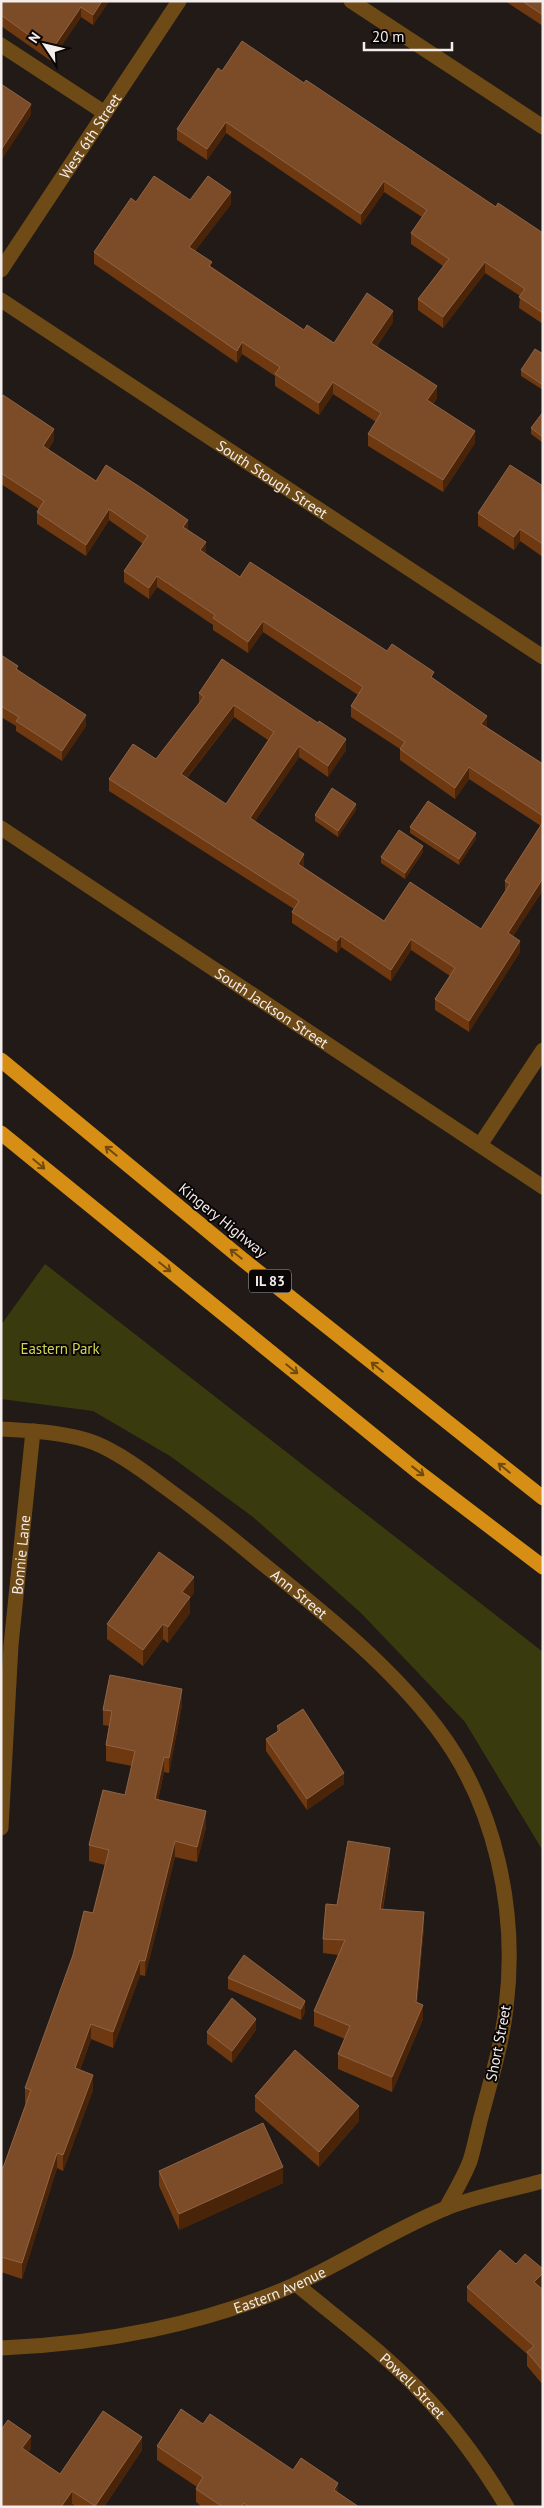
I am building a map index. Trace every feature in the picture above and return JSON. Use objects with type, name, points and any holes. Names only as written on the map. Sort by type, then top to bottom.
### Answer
[{"type":"highway","name":"Kingery Highway","points":[[1,1060],[235,1253],[543,1498]]},
{"type":"highway","points":[[1,1133],[417,1470],[543,1567]]},
{"type":"street","name":"West 6th Street","points":[[1,270],[179,1]]},
{"type":"street","points":[[351,1],[543,128]]},
{"type":"street","points":[[1,45],[105,113]]},
{"type":"street","name":"South Stough Street","points":[[1,300],[543,657]]},
{"type":"street","name":"South Jackson Street","points":[[1,828],[543,1186]]},
{"type":"street","points":[[480,1145],[543,1050]]},
{"type":"street","name":"Ann Street","points":[[1,1429],[32,1431],[94,1443],[136,1466],[205,1516],[353,1640],[401,1686],[438,1729],[474,1791],[490,1827],[499,1870]]},
{"type":"street","name":"Bonnie Lane","points":[[1,1828],[11,1645],[32,1431]]},
{"type":"street","name":"Short Street","points":[[446,2208],[469,2162],[499,2054],[509,1966],[507,1922],[499,1870]]},
{"type":"street","name":"Eastern Avenue","points":[[1,2348],[87,2342],[132,2333],[237,2306],[296,2284],[387,2236],[446,2208],[543,2181]]},
{"type":"street","name":"Powell Street","points":[[296,2284],[384,2357],[419,2390],[471,2450],[507,2507]]},
{"type":"green space","name":"Eastern Park","points":[[45,1264],[543,1652],[543,1851],[465,1722],[361,1613],[253,1517],[170,1456],[93,1411],[1,1399],[1,1325]]},
{"type":"building","points":[[1,1],[102,1],[93,15],[81,7],[51,51],[1,15]]},
{"type":"building","points":[[522,1],[543,1],[543,15]]},
{"type":"building","points":[[242,41],[304,83],[306,80],[496,207],[498,203],[543,233],[543,313],[519,297],[525,289],[485,262],[443,317],[418,299],[449,259],[411,233],[427,210],[384,181],[361,214],[226,122],[207,149],[177,129],[218,68],[222,71]]},
{"type":"building","points":[[1,84],[31,104],[1,150]]},
{"type":"building","points":[[154,176],[190,200],[208,176],[231,192],[189,247],[212,262],[209,266],[304,330],[307,325],[334,343],[367,293],[393,311],[371,343],[437,386],[427,400],[475,431],[443,480],[368,434],[381,413],[333,382],[319,403],[275,374],[280,367],[242,342],[237,351],[94,252],[131,198],[136,202]]},
{"type":"building","points":[[535,349],[543,354],[543,385],[521,370]]},
{"type":"building","points":[[3,395],[54,429],[43,446],[96,481],[106,465],[143,489],[188,520],[183,527],[206,542],[200,550],[240,577],[250,562],[387,651],[392,644],[434,672],[431,677],[487,716],[481,724],[543,764],[543,816],[469,767],[455,788],[400,749],[405,742],[351,706],[363,687],[263,621],[248,642],[213,618],[215,615],[157,576],[149,588],[124,571],[148,536],[109,509],[86,545],[37,512],[44,501],[1,473],[1,398]]},
{"type":"building","points":[[543,412],[543,437],[531,428]]},
{"type":"building","points":[[510,465],[543,486],[543,544],[520,529],[514,537],[478,513]]},
{"type":"building","points":[[1,655],[18,666],[16,669],[86,715],[62,751],[16,721],[19,717],[1,706]]},
{"type":"building","points":[[222,659],[318,723],[319,721],[346,739],[328,766],[299,746],[250,818],[304,854],[298,864],[384,921],[410,882],[481,929],[510,884],[505,881],[543,822],[543,878],[508,933],[520,941],[469,1021],[435,999],[455,968],[411,939],[391,970],[341,936],[337,941],[292,912],[299,901],[109,779],[133,744],[156,759],[204,697],[199,693]],"holes":[[[234,705],[274,732],[226,804],[181,774]]]},
{"type":"building","points":[[332,788],[356,804],[338,831],[315,815]]},
{"type":"building","points":[[428,801],[476,833],[459,859],[410,827]]},
{"type":"building","points":[[399,830],[423,846],[405,873],[381,857]]},
{"type":"building","points":[[159,1552],[194,1577],[182,1592],[190,1597],[168,1627],[163,1624],[143,1650],[107,1624]]},
{"type":"building","points":[[110,1675],[182,1689],[169,1758],[164,1757],[155,1799],[206,1811],[197,1847],[175,1841],[145,1961],[140,1960],[113,2032],[91,2024],[75,2068],[93,2075],[63,2155],[57,2153],[22,2263],[1,2257],[1,2167],[3,2168],[31,2090],[25,2088],[73,1955],[84,1911],[93,1913],[109,1850],[89,1845],[103,1790],[125,1795],[135,1751],[106,1745],[112,1711],[103,1710]]},
{"type":"building","points":[[303,1709],[344,1773],[307,1799],[266,1739],[280,1730],[277,1726]]},
{"type":"building","points":[[348,1841],[390,1848],[380,1909],[424,1912],[416,2002],[423,2005],[392,2077],[338,2054],[350,2026],[314,2011],[345,1940],[323,1939],[326,1904],[337,1905]]},
{"type":"building","points":[[244,1955],[305,2001],[301,2009],[228,1978]]},
{"type":"building","points":[[232,1998],[256,2019],[232,2051],[207,2032]]},
{"type":"building","points":[[295,2050],[359,2106],[319,2152],[255,2096]]},
{"type":"building","points":[[263,2123],[283,2167],[179,2214],[159,2171]]},
{"type":"building","points":[[500,2250],[516,2264],[525,2254],[543,2269],[543,2273],[534,2282],[543,2290],[543,2371],[527,2352],[534,2346],[467,2287]]},
{"type":"building","points":[[181,2409],[203,2424],[210,2414],[293,2470],[301,2458],[338,2483],[334,2490],[359,2507],[249,2507],[244,2503],[241,2507],[223,2507],[196,2489],[203,2477],[157,2446]]},
{"type":"building","points":[[103,2411],[142,2437],[95,2506],[72,2491],[61,2507],[1,2507],[1,2430],[8,2420],[31,2436],[22,2448],[60,2474]]}]
